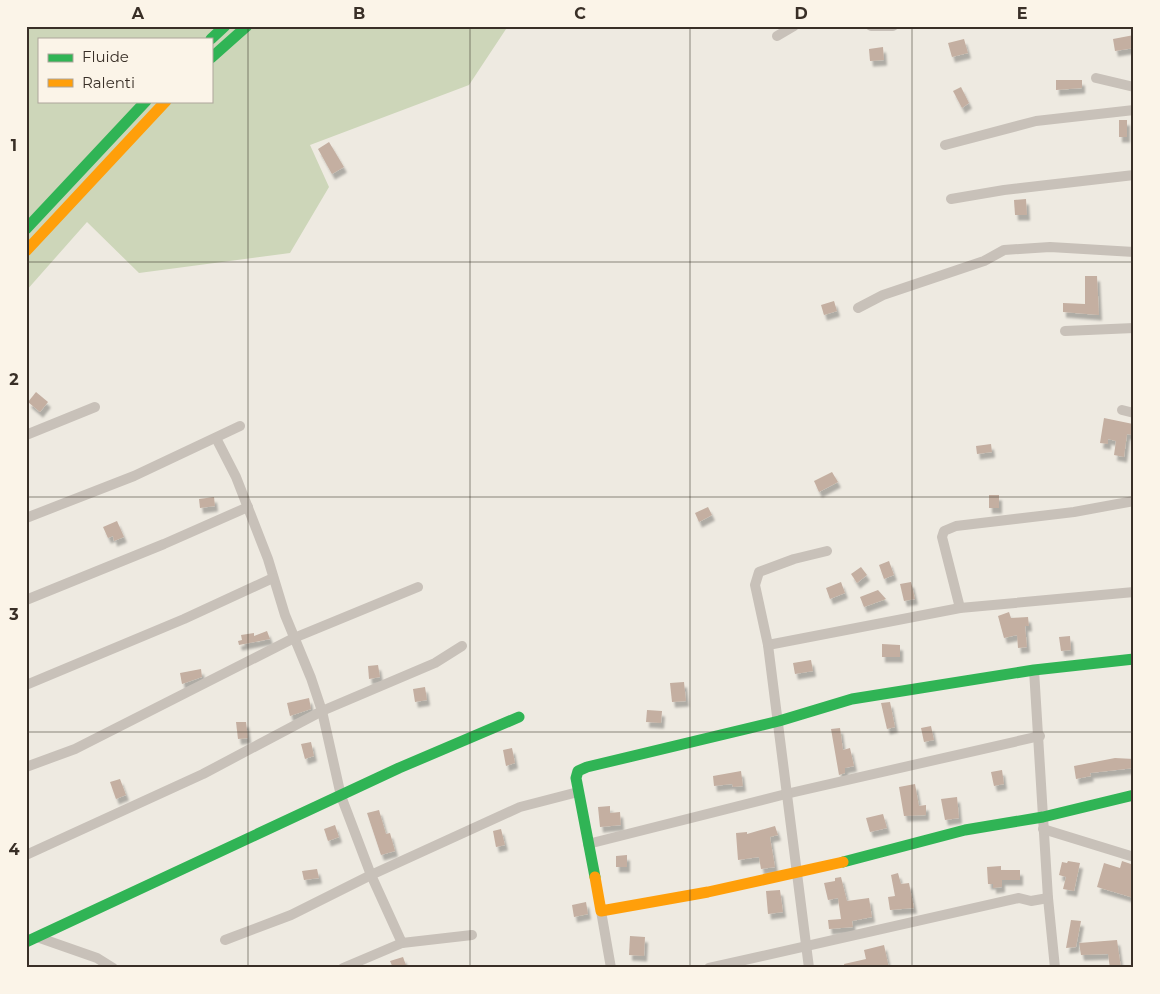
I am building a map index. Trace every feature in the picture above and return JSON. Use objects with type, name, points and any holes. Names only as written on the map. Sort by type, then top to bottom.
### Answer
[{"type":"main road","points":[[212,38],[225,26]]},
{"type":"main road","points":[[212,57],[247,26]]},
{"type":"main road","points":[[26,229],[145,102]]},
{"type":"main road","points":[[26,251],[165,102]]},
{"type":"main road","points":[[1134,659],[1034,670],[852,699],[779,721],[582,769],[577,774],[578,792],[602,911],[708,892],[796,873],[965,830],[1043,823],[1134,794]]},
{"type":"main road","points":[[32,940],[399,768],[519,717]]},
{"type":"street","points":[[776,36],[794,26]]},
{"type":"street","points":[[871,26],[894,26]]},
{"type":"street","points":[[1096,78],[1134,87]]},
{"type":"street","points":[[945,145],[1036,122],[1134,110]]},
{"type":"street","points":[[950,199],[1004,190],[1134,175]]},
{"type":"street","points":[[858,308],[883,295],[984,261],[1004,250],[1050,247],[1134,252]]},
{"type":"street","points":[[1065,331],[1134,328]]},
{"type":"street","points":[[26,435],[95,407]]},
{"type":"street","points":[[1122,410],[1134,413]]},
{"type":"street","points":[[26,518],[134,476],[240,426]]},
{"type":"street","points":[[216,438],[236,477],[248,507],[322,712],[341,796],[371,875],[402,943]]},
{"type":"street","points":[[960,608],[942,536],[944,531],[956,526],[1074,512],[1134,501]]},
{"type":"street","points":[[26,600],[164,544],[248,507]]},
{"type":"street","points":[[809,968],[786,794],[779,721],[768,644],[755,585],[759,572],[794,559],[827,551]]},
{"type":"street","points":[[26,686],[184,619],[273,578]]},
{"type":"street","points":[[26,767],[75,749],[294,638],[418,587]]},
{"type":"street","points":[[768,644],[960,608],[1134,592]]},
{"type":"street","points":[[26,855],[203,774],[322,712],[435,663],[462,646]]},
{"type":"street","points":[[1034,670],[1040,736],[1048,898],[1055,968]]},
{"type":"street","points":[[588,844],[786,794],[1040,736]]},
{"type":"street","points":[[225,940],[291,915],[371,875],[520,807],[578,792]]},
{"type":"street","points":[[1043,823],[1134,857]]},
{"type":"street","points":[[709,968],[1019,898],[1031,902],[1048,898]]},
{"type":"street","points":[[602,911],[611,968]]},
{"type":"street","points":[[343,968],[402,943],[472,934]]},
{"type":"street","points":[[32,940],[97,958],[114,968]]},
{"type":"green space","points":[[26,26],[508,26],[469,85],[310,145],[329,187],[290,253],[139,273],[87,222],[26,291]]},
{"type":"building","points":[[1134,35],[1134,48],[1115,51],[1113,39]]},
{"type":"building","points":[[964,39],[968,53],[952,57],[948,43]]},
{"type":"building","points":[[883,47],[884,60],[870,61],[869,49]]},
{"type":"building","points":[[1056,80],[1082,80],[1082,88],[1056,90]]},
{"type":"building","points":[[961,87],[969,103],[962,108],[953,91]]},
{"type":"building","points":[[1119,120],[1127,120],[1127,137],[1119,137]]},
{"type":"building","points":[[329,142],[344,167],[332,174],[318,149]]},
{"type":"building","points":[[1026,199],[1027,215],[1015,215],[1014,200]]},
{"type":"building","points":[[1085,276],[1097,276],[1099,315],[1063,312],[1063,303],[1085,304]]},
{"type":"building","points":[[834,301],[837,311],[824,315],[821,305]]},
{"type":"building","points":[[36,392],[48,402],[40,412],[28,402]]},
{"type":"building","points":[[1104,418],[1133,424],[1132,435],[1127,434],[1124,457],[1114,455],[1116,441],[1108,439],[1108,444],[1100,443]]},
{"type":"building","points":[[991,444],[992,452],[977,454],[976,446]]},
{"type":"building","points":[[832,472],[838,482],[819,492],[814,481]]},
{"type":"building","points":[[989,495],[999,495],[999,508],[989,508]]},
{"type":"building","points":[[214,497],[215,506],[200,508],[199,499]]},
{"type":"building","points":[[708,507],[712,515],[699,522],[695,513]]},
{"type":"building","points":[[117,521],[124,537],[114,541],[113,536],[108,538],[103,527]]},
{"type":"building","points":[[889,561],[894,575],[884,579],[879,565]]},
{"type":"building","points":[[861,567],[867,575],[857,583],[851,574]]},
{"type":"building","points":[[841,582],[845,593],[830,599],[826,588]]},
{"type":"building","points":[[911,582],[915,599],[904,601],[900,584]]},
{"type":"building","points":[[878,590],[886,599],[864,607],[860,597]]},
{"type":"building","points":[[1009,612],[1011,618],[1028,617],[1029,626],[1025,626],[1027,647],[1018,648],[1017,635],[1004,638],[998,616]]},
{"type":"building","points":[[267,631],[270,639],[239,645],[238,641],[242,640],[241,635],[254,633],[254,636]]},
{"type":"building","points":[[1070,636],[1071,650],[1061,651],[1059,637]]},
{"type":"building","points":[[882,644],[900,645],[900,657],[882,657]]},
{"type":"building","points":[[811,660],[813,671],[795,674],[793,663]]},
{"type":"building","points":[[378,665],[380,677],[369,679],[368,666]]},
{"type":"building","points":[[201,669],[202,677],[182,684],[180,673]]},
{"type":"building","points":[[684,682],[686,701],[672,702],[670,683]]},
{"type":"building","points":[[425,687],[427,700],[415,702],[413,689]]},
{"type":"building","points":[[309,698],[311,709],[290,716],[287,703]]},
{"type":"building","points":[[890,702],[895,727],[887,729],[881,703]]},
{"type":"building","points":[[647,710],[662,711],[661,723],[646,722]]},
{"type":"building","points":[[236,722],[246,722],[248,738],[238,739]]},
{"type":"building","points":[[931,726],[934,740],[924,742],[921,728]]},
{"type":"building","points":[[840,728],[843,750],[850,748],[854,766],[845,768],[845,773],[839,775],[831,729]]},
{"type":"building","points":[[311,742],[314,756],[305,759],[301,744]]},
{"type":"building","points":[[512,748],[515,763],[506,766],[503,750]]},
{"type":"building","points":[[1115,758],[1134,759],[1134,768],[1090,773],[1091,776],[1076,779],[1074,766]]},
{"type":"building","points":[[1002,770],[1004,784],[994,786],[991,772]]},
{"type":"building","points":[[741,771],[743,786],[733,787],[732,784],[714,786],[713,776]]},
{"type":"building","points":[[120,779],[126,795],[116,799],[110,782]]},
{"type":"building","points":[[915,784],[919,806],[926,805],[926,815],[904,816],[899,787]]},
{"type":"building","points":[[957,797],[959,818],[945,820],[941,799]]},
{"type":"building","points":[[610,806],[610,813],[620,812],[621,825],[600,827],[598,807]]},
{"type":"building","points":[[379,810],[386,834],[390,833],[395,851],[381,855],[367,813]]},
{"type":"building","points":[[883,814],[887,828],[870,832],[866,818]]},
{"type":"building","points":[[335,825],[339,837],[328,841],[324,829]]},
{"type":"building","points":[[775,826],[778,835],[770,837],[775,867],[761,869],[759,857],[738,860],[736,833],[747,832],[747,834]]},
{"type":"building","points":[[501,829],[505,845],[496,847],[493,831]]},
{"type":"building","points":[[627,855],[627,867],[616,867],[616,856]]},
{"type":"building","points":[[1068,861],[1080,863],[1074,891],[1063,889],[1066,877],[1059,875],[1062,862],[1067,863]]},
{"type":"building","points":[[1122,861],[1134,865],[1134,898],[1097,887],[1104,863],[1120,868]]},
{"type":"building","points":[[1001,866],[1001,870],[1020,870],[1020,880],[1002,880],[1002,887],[993,888],[993,884],[988,884],[987,867]]},
{"type":"building","points":[[317,869],[319,878],[304,880],[302,871]]},
{"type":"building","points":[[898,873],[901,884],[909,883],[914,908],[890,910],[888,897],[895,896],[891,875]]},
{"type":"building","points":[[841,877],[847,901],[869,898],[872,917],[852,921],[853,927],[829,929],[828,920],[841,919],[838,898],[828,900],[824,883],[835,881],[835,878]]},
{"type":"building","points":[[780,890],[783,912],[768,914],[766,891]]},
{"type":"building","points":[[586,902],[588,914],[574,917],[572,905]]},
{"type":"building","points":[[1071,920],[1081,921],[1076,947],[1066,948]]},
{"type":"building","points":[[630,936],[645,937],[644,956],[629,955]]},
{"type":"building","points":[[1117,940],[1121,968],[1110,968],[1108,954],[1081,955],[1079,943]]},
{"type":"building","points":[[884,945],[889,968],[845,968],[844,964],[866,959],[864,950]]},
{"type":"building","points":[[403,957],[407,968],[393,968],[390,961]]},
{"type":"traffic: fast","points":[[212,38],[225,26]]},
{"type":"traffic: fast","points":[[212,57],[247,26]]},
{"type":"traffic: fast","points":[[26,229],[145,102]]},
{"type":"traffic: fast","points":[[595,877],[576,778],[578,771],[587,767],[779,721],[852,699],[1034,670],[1134,659]]},
{"type":"traffic: fast","points":[[26,942],[399,768],[519,717]]},
{"type":"traffic: fast","points":[[843,862],[965,830],[1043,817],[1134,795]]},
{"type":"traffic: slow","points":[[26,251],[165,102]]},
{"type":"traffic: slow","points":[[595,877],[601,911],[708,892],[843,862]]}]
